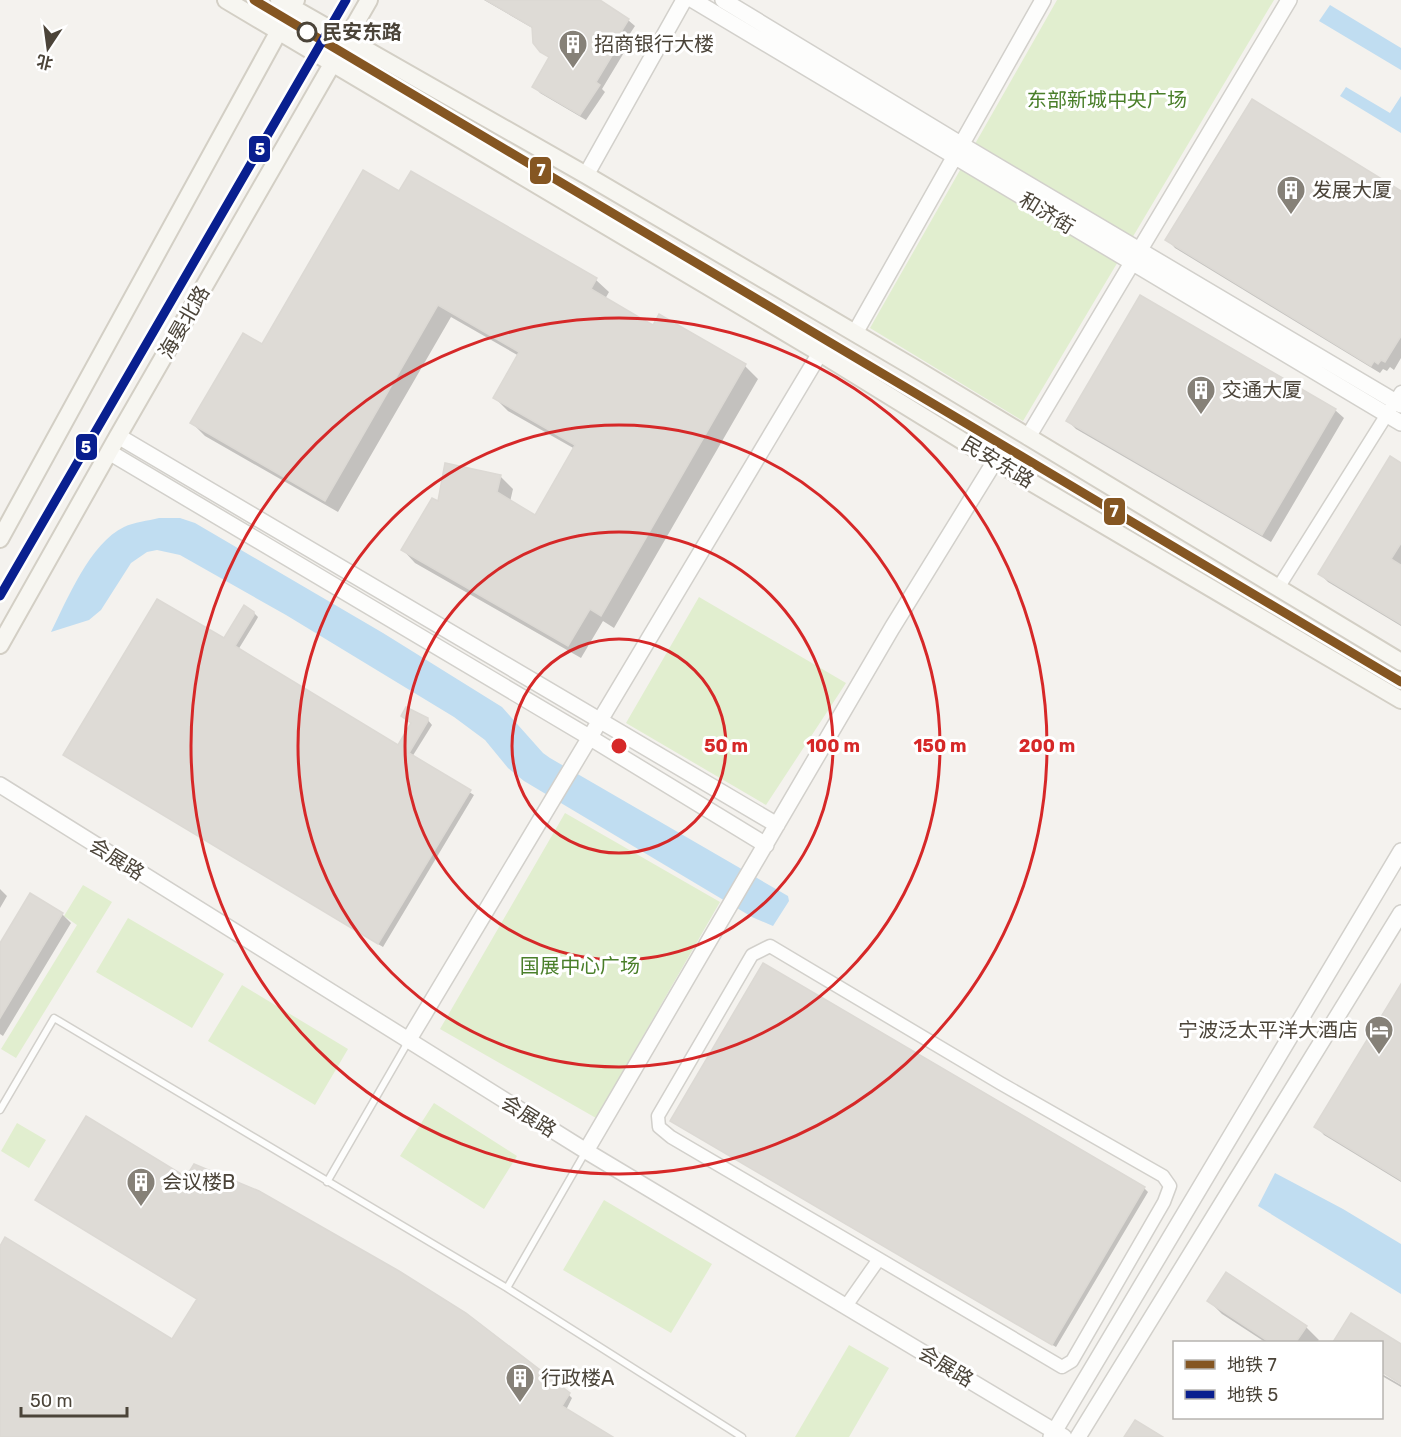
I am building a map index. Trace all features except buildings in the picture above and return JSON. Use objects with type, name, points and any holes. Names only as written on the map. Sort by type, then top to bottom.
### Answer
[{"type":"main road","name":"民安东路","points":[[226,0],[820,353],[995,461],[1401,700]]},
{"type":"main road","name":"海晏北路","points":[[0,645],[369,0]]},
{"type":"main road","name":"民安东路","points":[[289,3],[346,39],[586,175],[911,366],[1401,662]]},
{"type":"main road","points":[[0,539],[279,31],[289,3]]},
{"type":"street","points":[[586,175],[684,0]]},
{"type":"street","name":"和济街","points":[[693,0],[959,151],[1140,250],[1399,400]]},
{"type":"street","name":"和济街","points":[[723,0],[1131,264],[1401,423]]},
{"type":"street","points":[[855,333],[1043,0]]},
{"type":"street","points":[[1028,437],[1289,0]]},
{"type":"street","points":[[408,1041],[820,353]]},
{"type":"street","points":[[1278,588],[1387,415],[1399,400]]},
{"type":"street","points":[[118,436],[777,825]]},
{"type":"street","points":[[109,452],[766,844]]},
{"type":"street","points":[[586,1151],[892,628],[995,461]]},
{"type":"street","name":"会展路","points":[[0,786],[586,1151],[1057,1435]]},
{"type":"street","points":[[1057,1435],[1401,851]]},
{"type":"street","points":[[1078,1437],[1401,913]]},
{"type":"street","points":[[770,946],[1000,1083],[1163,1176],[1170,1186],[1164,1202],[1072,1360],[1062,1367],[879,1259],[671,1137],[659,1127],[658,1116],[752,955],[770,946]]},
{"type":"street","points":[[846,1306],[879,1259]]},
{"type":"lane","points":[[0,1110],[54,1018],[507,1288],[742,1437]]},
{"type":"lane","points":[[327,1182],[408,1041]]},
{"type":"lane","points":[[507,1288],[586,1151]]},
{"type":"green space","name":"东部新城中央广场","points":[[1057,0],[1274,0],[1023,421],[870,328]]},
{"type":"green space","points":[[699,597],[846,683],[766,805],[626,723]]},
{"type":"green space","name":"国展中心广场","points":[[565,813],[720,902],[596,1118],[440,1029]]},
{"type":"green space","points":[[83,885],[112,902],[16,1058],[1,1049],[77,925],[64,916]]},
{"type":"green space","points":[[128,918],[224,974],[192,1028],[96,972]]},
{"type":"green space","points":[[242,985],[348,1049],[315,1105],[208,1041]]},
{"type":"green space","points":[[434,1103],[517,1156],[484,1209],[400,1156]]},
{"type":"green space","points":[[17,1123],[46,1140],[29,1168],[1,1151]]},
{"type":"green space","points":[[604,1200],[712,1264],[671,1333],[563,1270]]},
{"type":"green space","points":[[849,1345],[889,1368],[849,1437],[795,1437]]},
{"type":"water","points":[[1330,5],[1401,48],[1401,70],[1319,21]]},
{"type":"water","points":[[1346,87],[1390,113],[1401,96],[1401,133],[1340,96]]},
{"type":"water","points":[[159,518],[180,518],[195,523],[383,633],[502,707],[550,758],[788,896],[789,901],[773,926],[752,917],[524,781],[508,768],[485,740],[454,717],[286,615],[180,555],[157,550],[147,552],[131,563],[101,610],[89,620],[51,632],[72,589],[100,546],[124,527]]},
{"type":"water","points":[[1275,1173],[1343,1209],[1401,1244],[1401,1294],[1258,1206]]},
{"type":"metro line","name":"7","points":[[254,0],[1401,682]]},
{"type":"metro line","name":"5","points":[[0,596],[346,0]]},
{"type":"place","name":"民安东路","points":[[307,32]]},
{"type":"place","name":"招商银行大楼","points":[[573,70]]},
{"type":"place","name":"发展大厦","points":[[1291,216]]},
{"type":"place","name":"交通大厦","points":[[1201,416]]},
{"type":"place","name":"宁波泛太平洋大酒店","points":[[1379,1056]]},
{"type":"place","name":"会议楼B","points":[[141,1208]]},
{"type":"place","name":"行政楼A","points":[[520,1404]]}]
